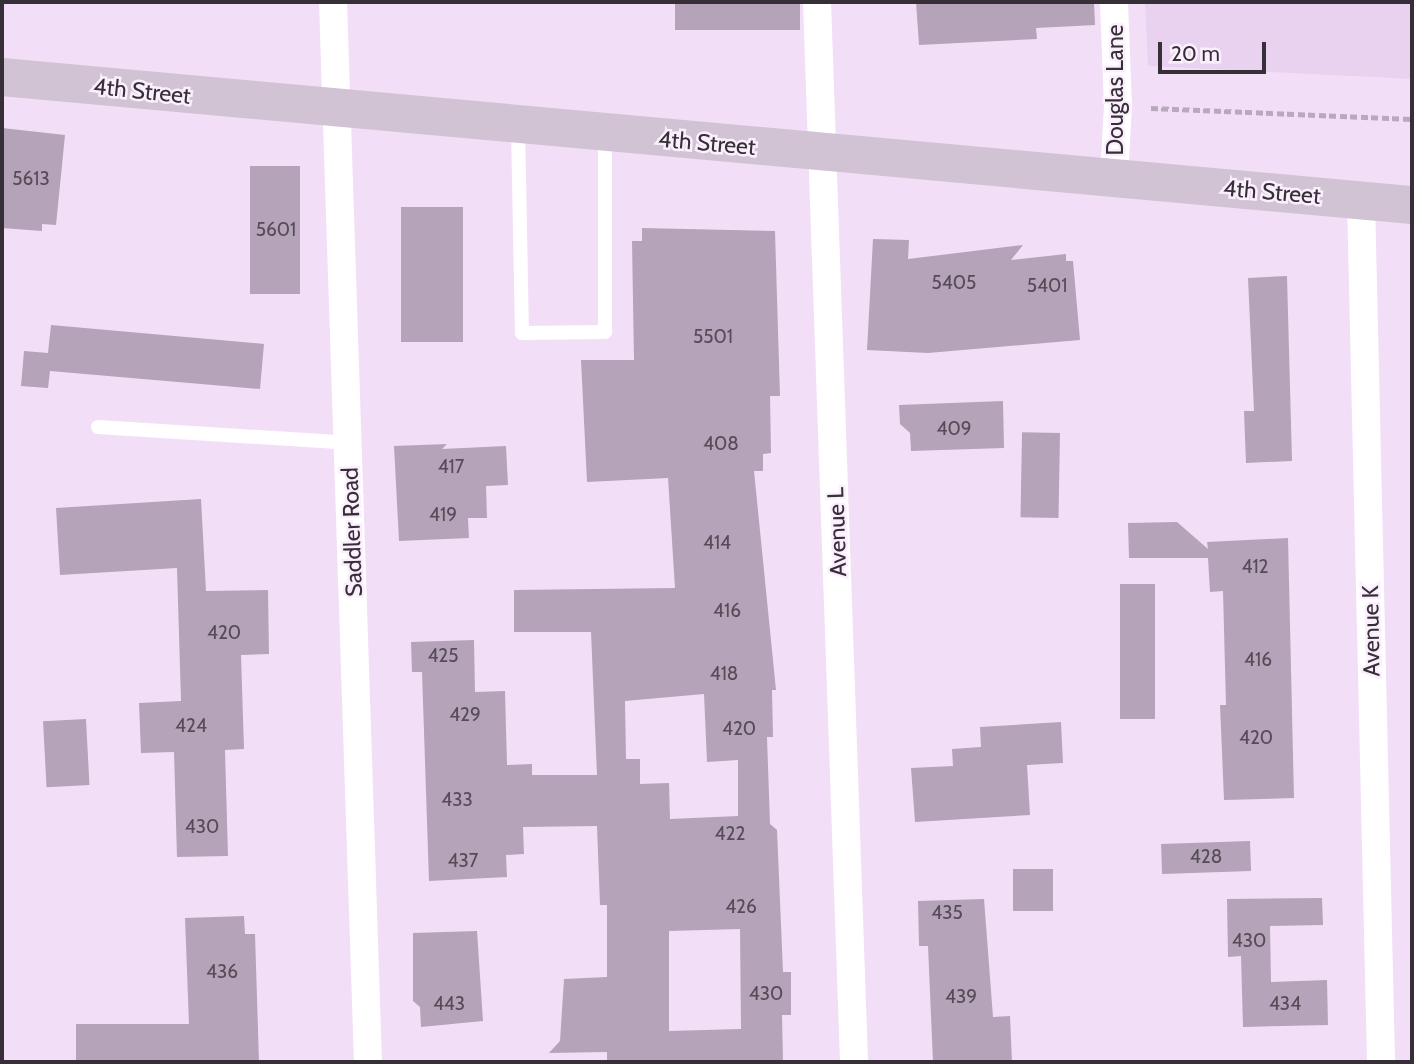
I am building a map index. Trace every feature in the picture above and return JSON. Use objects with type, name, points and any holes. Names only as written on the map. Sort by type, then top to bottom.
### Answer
[{"type":"main road","name":"4th Street","points":[[2,77],[339,110],[1412,205]]},
{"type":"street","name":"Saddler Road","points":[[333,2],[339,110],[368,1062]]},
{"type":"street","name":"Avenue L","points":[[817,2],[855,1062]]},
{"type":"street","name":"Douglas Lane","points":[[1114,2],[1118,107],[1114,178]]},
{"type":"street","name":"Avenue K","points":[[1361,200],[1381,1062]]},
{"type":"lane","points":[[518,126],[522,333],[605,332],[605,134]]},
{"type":"lane","points":[[98,427],[349,443]]},
{"type":"path","points":[[1118,107],[1412,119]]},
{"type":"shaded area","points":[[1145,2],[1412,2],[1412,79],[1148,66]]},
{"type":"building","points":[[675,2],[800,2],[800,30],[675,30]]},
{"type":"building","points":[[916,2],[1094,2],[1095,25],[1036,28],[1037,39],[919,45]]},
{"type":"building","points":[[2,128],[65,135],[56,225],[42,224],[42,231],[2,228]]},
{"type":"building","points":[[250,166],[300,166],[300,294],[250,294]]},
{"type":"building","points":[[401,207],[463,207],[463,342],[401,342]]},
{"type":"building","points":[[642,228],[775,231],[780,396],[770,396],[771,453],[763,454],[763,471],[754,471],[776,690],[772,690],[773,737],[767,737],[770,824],[777,830],[783,972],[791,972],[791,1015],[782,1015],[783,1062],[607,1062],[607,1052],[549,1053],[560,1041],[564,979],[607,977],[607,905],[600,905],[597,826],[523,827],[524,854],[506,855],[507,877],[429,881],[422,672],[412,672],[411,642],[474,640],[475,692],[505,691],[507,765],[532,764],[532,775],[597,775],[591,632],[514,632],[514,590],[675,588],[668,478],[587,482],[581,360],[634,360],[632,241],[642,241]],"holes":[[[704,694],[707,762],[738,760],[738,816],[670,819],[669,783],[640,784],[640,759],[626,759],[625,701]],[[740,929],[741,1029],[669,1031],[669,931]]]},
{"type":"building","points":[[873,239],[909,240],[908,259],[1023,245],[1011,260],[1066,254],[1066,261],[1073,261],[1080,340],[928,353],[867,350]]},
{"type":"building","points":[[1287,276],[1292,461],[1246,463],[1244,411],[1254,411],[1248,278]]},
{"type":"building","points":[[51,325],[264,344],[260,389],[50,371],[48,388],[21,386],[24,351],[48,353]]},
{"type":"building","points":[[1003,401],[1004,448],[911,451],[910,433],[900,424],[899,405]]},
{"type":"building","points":[[1022,432],[1060,433],[1059,518],[1021,517]]},
{"type":"building","points":[[447,444],[442,449],[506,446],[508,485],[486,486],[487,518],[468,518],[469,538],[399,541],[394,446]]},
{"type":"building","points":[[201,499],[206,591],[268,590],[269,654],[241,655],[244,749],[225,750],[228,856],[177,857],[174,752],[141,753],[139,703],[181,701],[177,568],[60,575],[56,508]]},
{"type":"building","points":[[1177,522],[1208,549],[1207,542],[1288,538],[1294,798],[1224,800],[1220,705],[1226,705],[1223,591],[1210,592],[1208,558],[1129,558],[1128,523]]},
{"type":"building","points":[[1120,584],[1155,584],[1155,719],[1120,719]]},
{"type":"building","points":[[86,719],[89,785],[47,787],[43,721]]},
{"type":"building","points":[[1061,722],[1063,763],[1027,765],[1030,815],[915,822],[911,768],[953,766],[952,749],[981,747],[980,727]]},
{"type":"building","points":[[1250,841],[1251,871],[1162,874],[1161,844]]},
{"type":"building","points":[[1013,869],[1053,869],[1053,911],[1013,911]]},
{"type":"building","points":[[1322,898],[1323,925],[1270,926],[1271,982],[1327,980],[1328,1025],[1243,1027],[1241,956],[1228,957],[1227,899]]},
{"type":"building","points":[[984,899],[993,1017],[1010,1016],[1012,1062],[933,1062],[928,946],[919,946],[918,901]]},
{"type":"building","points":[[244,916],[245,934],[255,934],[259,1062],[76,1060],[76,1024],[189,1024],[185,918]]},
{"type":"building","points":[[477,931],[483,1021],[421,1027],[420,1007],[413,1001],[413,933]]}]
